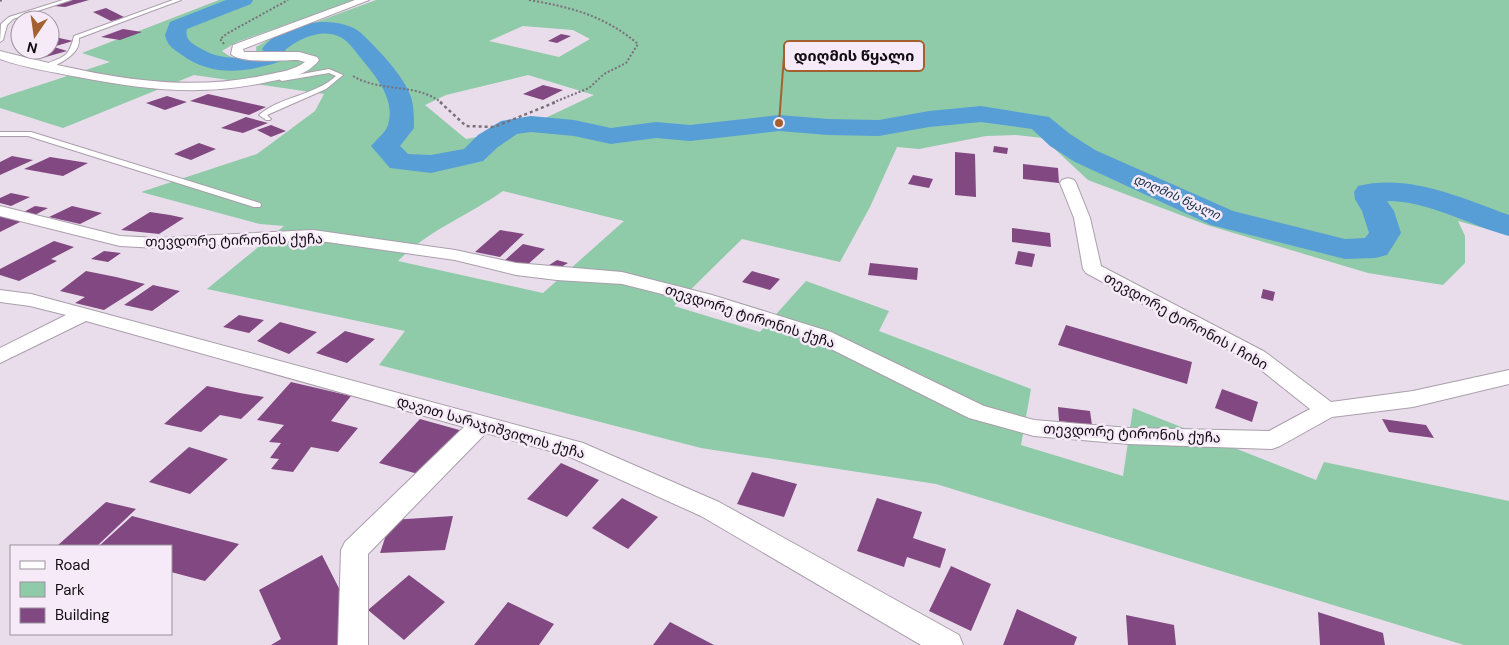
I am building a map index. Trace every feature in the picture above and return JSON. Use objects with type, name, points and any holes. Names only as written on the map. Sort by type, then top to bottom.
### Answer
[{"type":"street","points":[[0,55],[22,64],[150,85],[196,86],[271,78],[302,68],[313,60],[299,56],[254,57],[237,54],[237,47],[364,0]]},
{"type":"street","name":"თევდორე ტირონის I ჩიხი","points":[[1068,182],[1082,218],[1092,269],[1258,357],[1327,410]]},
{"type":"street","name":"თევდორე ტირონის ქუჩა","points":[[0,211],[120,241],[158,243],[313,235],[455,255],[516,269],[557,274],[622,278],[706,299],[824,337],[977,412],[1034,428],[1129,436],[1272,440],[1327,410],[1413,399],[1509,377]]},
{"type":"street","name":"დავით სარაჯიშვილის ქუჩა","points":[[0,296],[31,300],[84,314],[575,449],[710,509],[948,645]]},
{"type":"street","points":[[0,356],[84,314]]},
{"type":"street","points":[[354,645],[355,550],[482,423]]},
{"type":"lane","points":[[0,40],[4,24],[11,18],[68,0]]},
{"type":"lane","points":[[43,68],[65,58],[74,51],[77,43],[76,37],[178,0]]},
{"type":"lane","points":[[196,86],[246,85],[330,70],[340,75],[324,86],[262,115],[262,117],[268,119]]},
{"type":"lane","points":[[0,134],[18,133],[36,137],[257,205]]},
{"type":"path","points":[[237,54],[220,39],[248,19],[288,0]]},
{"type":"path","points":[[350,74],[363,84],[419,90],[446,106],[466,126],[494,127],[589,88],[604,74],[626,63],[637,47],[638,44],[620,29],[584,12],[529,0]]},
{"type":"green space","points":[[219,0],[357,0],[237,42],[222,51],[234,58],[257,59],[256,47],[270,39],[376,0],[1509,0],[1509,235],[1458,221],[1465,236],[1465,263],[1443,285],[1368,273],[1207,225],[1088,180],[1043,138],[1016,135],[986,136],[919,149],[897,147],[870,207],[840,262],[742,239],[674,306],[760,332],[806,281],[889,311],[879,331],[1031,389],[1021,445],[1123,476],[1133,408],[1316,480],[1324,462],[1509,501],[1509,645],[1464,645],[936,484],[701,448],[379,365],[405,331],[207,289],[284,226],[260,224],[141,192],[257,154],[315,111],[324,94],[194,75],[63,128],[0,108],[0,98],[110,62],[82,53]],"holes":[[[523,26],[573,30],[590,39],[559,57],[489,41]],[[528,75],[594,95],[522,129],[466,139],[425,105],[446,95]],[[503,191],[624,221],[543,293],[398,261],[409,250],[435,232]]]},
{"type":"building","points":[[73,0],[89,0],[65,7],[54,6]]},
{"type":"building","points":[[106,8],[126,18],[111,21],[93,12]]},
{"type":"building","points":[[123,29],[142,32],[120,40],[101,37]]},
{"type":"building","points":[[561,34],[571,36],[557,43],[548,41]]},
{"type":"building","points":[[60,38],[73,41],[60,45]]},
{"type":"building","points":[[543,85],[563,90],[543,100],[523,94]]},
{"type":"building","points":[[208,94],[266,107],[249,115],[190,101]]},
{"type":"building","points":[[167,96],[187,102],[165,110],[146,103]]},
{"type":"building","points":[[246,117],[268,123],[243,133],[221,128]]},
{"type":"building","points":[[271,125],[286,131],[271,137],[257,130]]},
{"type":"building","points":[[199,143],[216,149],[191,160],[174,154]]},
{"type":"building","points":[[994,146],[1008,148],[1007,154],[993,152]]},
{"type":"building","points":[[955,152],[975,154],[976,197],[955,195]]},
{"type":"building","points":[[12,156],[33,160],[0,175],[0,162]]},
{"type":"building","points":[[50,157],[88,163],[63,176],[24,169]]},
{"type":"building","points":[[1023,164],[1058,168],[1059,183],[1023,179]]},
{"type":"building","points":[[913,175],[933,179],[929,188],[908,184]]},
{"type":"building","points":[[11,193],[30,197],[11,206],[0,203],[0,198]]},
{"type":"building","points":[[35,206],[48,208],[33,216],[20,214]]},
{"type":"building","points":[[72,206],[102,213],[80,224],[49,217]]},
{"type":"building","points":[[150,212],[184,218],[159,234],[121,230]]},
{"type":"building","points":[[0,214],[24,220],[0,232]]},
{"type":"building","points":[[1012,228],[1050,233],[1051,247],[1012,242]]},
{"type":"building","points":[[500,230],[524,234],[500,257],[475,252]]},
{"type":"building","points":[[54,241],[74,247],[51,259],[57,261],[19,281],[0,275],[0,269]]},
{"type":"building","points":[[523,244],[545,249],[526,266],[504,261]]},
{"type":"building","points":[[104,251],[121,253],[108,262],[91,259]]},
{"type":"building","points":[[1018,251],[1035,254],[1032,267],[1015,264]]},
{"type":"building","points":[[557,260],[568,263],[556,270],[543,269]]},
{"type":"building","points":[[870,263],[918,268],[917,280],[868,275]]},
{"type":"building","points":[[86,271],[145,284],[104,310],[75,303],[85,297],[60,291]]},
{"type":"building","points":[[752,271],[780,279],[770,290],[742,282]]},
{"type":"building","points":[[153,285],[180,291],[152,311],[124,305]]},
{"type":"building","points":[[1263,289],[1275,292],[1273,301],[1261,298]]},
{"type":"building","points":[[239,315],[264,320],[249,333],[223,327]]},
{"type":"building","points":[[280,322],[317,332],[289,354],[257,341]]},
{"type":"building","points":[[1066,325],[1192,362],[1187,384],[1058,345]]},
{"type":"building","points":[[345,331],[375,339],[347,363],[316,353]]},
{"type":"building","points":[[291,382],[351,396],[331,421],[358,428],[338,452],[311,447],[293,472],[271,469],[279,459],[270,458],[281,443],[269,442],[284,425],[257,420]]},
{"type":"building","points":[[207,386],[264,397],[241,419],[220,415],[201,432],[164,424]]},
{"type":"building","points":[[1222,389],[1258,402],[1252,422],[1215,408]]},
{"type":"building","points":[[1058,407],[1090,411],[1092,425],[1059,421]]},
{"type":"building","points":[[420,419],[463,431],[425,476],[379,463]]},
{"type":"building","points":[[1382,419],[1426,425],[1434,438],[1389,432]]},
{"type":"building","points":[[189,447],[228,459],[190,494],[149,482]]},
{"type":"building","points":[[561,463],[599,480],[567,517],[527,499]]},
{"type":"building","points":[[752,472],[797,484],[784,517],[737,504]]},
{"type":"building","points":[[622,498],[658,517],[628,549],[592,528]]},
{"type":"building","points":[[877,498],[922,512],[913,538],[946,549],[940,568],[907,557],[904,567],[857,551]]},
{"type":"building","points":[[106,502],[136,509],[98,545],[58,545]]},
{"type":"building","points":[[132,516],[239,544],[205,581],[172,572],[172,545],[100,545]]},
{"type":"building","points":[[453,516],[445,550],[380,553],[391,520]]},
{"type":"building","points":[[322,555],[346,602],[344,645],[271,645],[281,639],[259,590]]},
{"type":"building","points":[[951,566],[991,584],[971,631],[929,611]]},
{"type":"building","points":[[409,575],[445,602],[404,640],[368,610]]},
{"type":"building","points":[[508,602],[554,624],[539,645],[474,645]]},
{"type":"building","points":[[1017,609],[1077,637],[1074,645],[1003,645]]},
{"type":"building","points":[[1318,612],[1383,633],[1385,645],[1320,645]]},
{"type":"building","points":[[1126,615],[1174,625],[1176,645],[1128,645]]},
{"type":"building","points":[[670,622],[714,645],[653,645]]},
{"type":"waterway","name":"დიღმის წყალი","points":[[244,0],[177,26],[175,35],[177,42],[207,60],[219,64],[236,65],[261,60],[277,54],[273,49],[287,38],[302,31],[327,28],[349,33],[361,44],[397,92],[401,107],[401,128],[385,146],[400,162],[431,164],[473,155],[488,141],[510,127],[531,124],[574,128],[611,136],[656,130],[690,133],[779,123],[828,127],[879,128],[929,119],[981,114],[1040,122],[1060,140],[1085,156],[1222,218],[1345,249],[1375,248],[1385,233],[1378,211],[1370,199],[1369,192],[1404,192],[1444,202],[1509,226]]},
{"type":"place","name":"დიღმის წყალი","points":[[779,123]]}]
